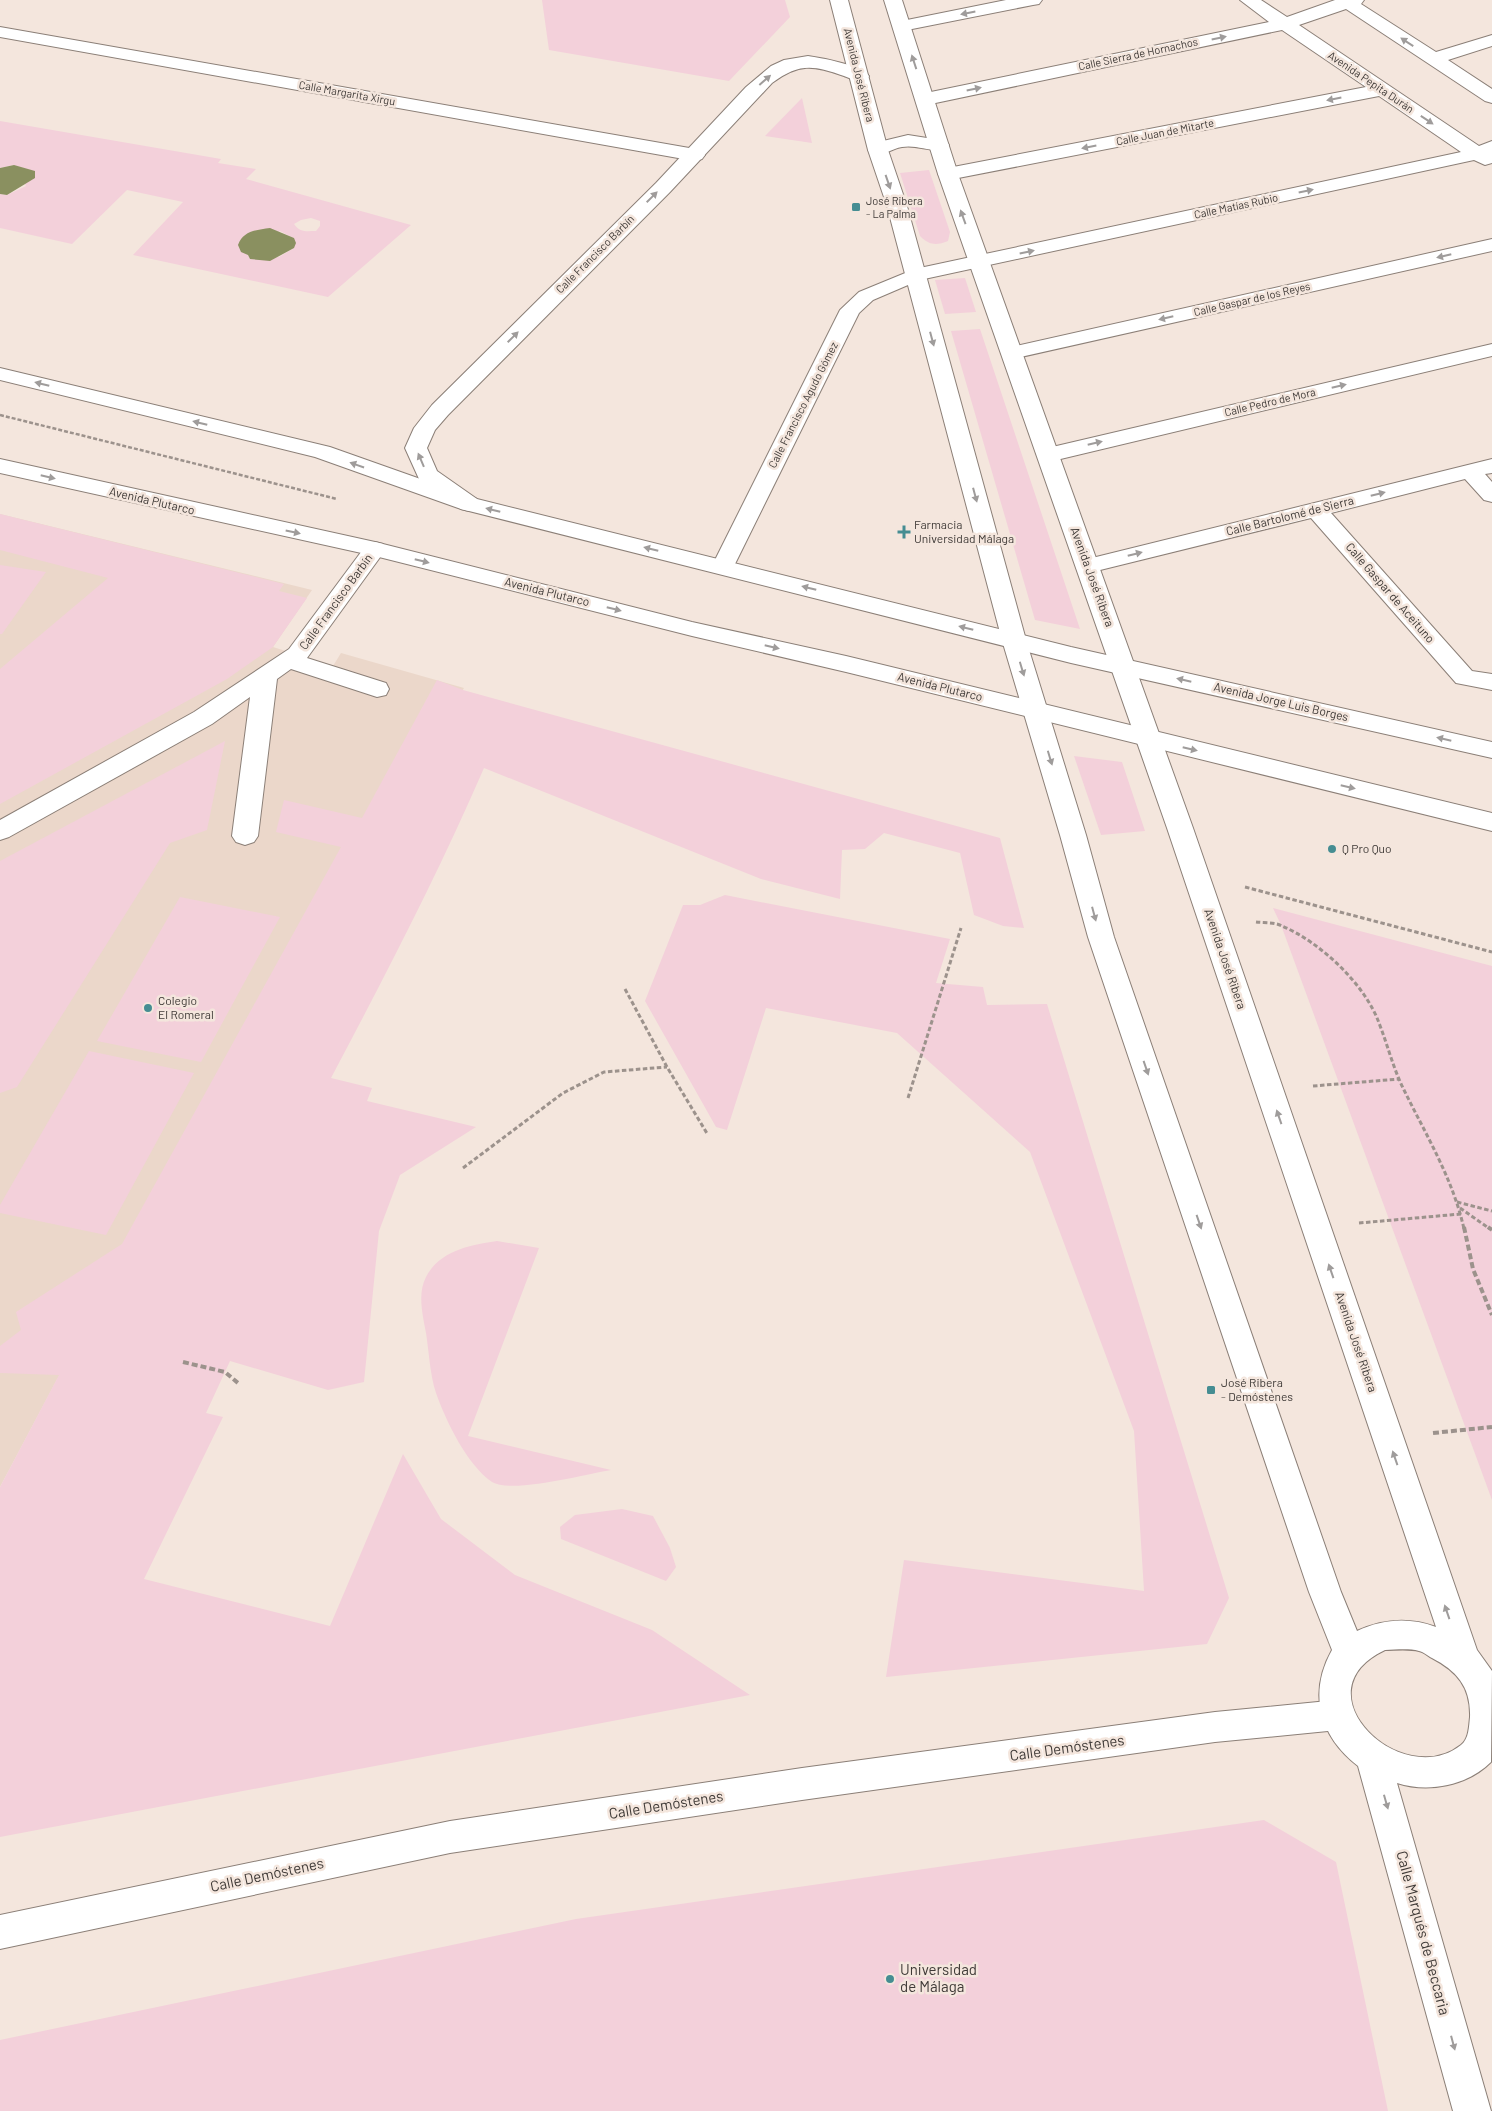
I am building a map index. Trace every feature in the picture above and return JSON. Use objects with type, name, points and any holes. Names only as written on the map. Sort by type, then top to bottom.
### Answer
[{"type":"street","name":"Avenida José Ribera","points":[[839,0],[878,150],[897,206],[1014,640],[1073,835],[1100,937],[1325,1592],[1350,1653]]},
{"type":"street","name":"Avenida José Ribera","points":[[893,0],[926,99],[948,174],[1196,874],[1464,1658]]},
{"type":"street","points":[[902,26],[1033,0]]},
{"type":"street","name":"Avenida Pepita Durán","points":[[1249,0],[1382,90],[1487,155]]},
{"type":"street","points":[[1349,1],[1492,97]]},
{"type":"street","name":"Calle Sierra de Hornachos","points":[[926,99],[1285,24],[1349,1]]},
{"type":"street","name":"Calle Margarita Xirgu","points":[[0,32],[695,155]]},
{"type":"street","points":[[1433,59],[1492,40]]},
{"type":"street","name":"Calle Francisco Barbín","points":[[469,504],[426,474],[416,448],[425,428],[440,410],[695,155],[766,77],[790,64],[809,62],[836,67],[860,76]]},
{"type":"street","name":"Calle Juan de Mitarte","points":[[948,174],[1382,90]]},
{"type":"street","points":[[878,150],[891,143],[904,140],[939,145]]},
{"type":"street","name":"Calle Matías Rubio","points":[[980,262],[1487,155]]},
{"type":"street","name":"Calle Gaspar de los Reyes","points":[[1012,353],[1492,245]]},
{"type":"street","points":[[915,275],[980,262]]},
{"type":"street","name":"Calle Francisco Agudo Gómez","points":[[723,566],[850,310],[866,296],[915,275]]},
{"type":"street","name":"Calle Pedro de Mora","points":[[1048,454],[1492,350]]},
{"type":"street","points":[[0,374],[322,452],[469,504],[1014,640]]},
{"type":"street","name":"Avenida Plutarco","points":[[0,466],[266,527],[375,549],[692,629],[1147,739]]},
{"type":"street","name":"Calle Bartolomé de Sierra","points":[[1088,566],[1492,466]]},
{"type":"street","points":[[1470,471],[1492,495]]},
{"type":"street","name":"Calle Gaspar de Aceituno","points":[[1316,509],[1464,677],[1492,682]]},
{"type":"street","name":"Calle Francisco Barbín","points":[[0,831],[203,718],[293,657],[375,549]]},
{"type":"street","name":"Avenida Jorge Luis Borges","points":[[1014,640],[1123,667],[1492,750]]},
{"type":"street","points":[[293,657],[377,689]]},
{"type":"street","points":[[245,836],[265,676]]},
{"type":"street","points":[[1147,739],[1492,822]]},
{"type":"street","points":[[1382,1635],[1424,1637],[1464,1658],[1490,1694],[1491,1716],[1490,1742],[1461,1765],[1440,1772],[1420,1773],[1399,1769],[1361,1749],[1338,1715],[1334,1692],[1338,1671],[1350,1653],[1382,1635]]},
{"type":"street","name":"Calle Demóstenes","points":[[0,1932],[450,1837],[802,1784],[1185,1731],[1338,1715]]},
{"type":"street","name":"Calle Marqués de Beccaria","points":[[1372,1756],[1472,2111]]},
{"type":"path","points":[[0,415],[296,488]]},
{"type":"path","points":[[266,527],[322,452]]},
{"type":"path","points":[[1196,874],[1492,952]]},
{"type":"path","points":[[1210,917],[1281,925],[1310,943],[1344,970],[1367,998],[1379,1022],[1392,1066],[1449,1180],[1461,1214],[1473,1269],[1492,1314]]},
{"type":"path","points":[[908,1098],[960,928]]},
{"type":"path","points":[[625,989],[667,1067],[708,1135]]},
{"type":"path","points":[[462,1168],[564,1093],[604,1072],[667,1067]]},
{"type":"path","points":[[1270,1091],[1399,1079]]},
{"type":"path","points":[[1457,1202],[1492,1212]]},
{"type":"path","points":[[1459,1207],[1492,1230]]},
{"type":"path","points":[[1316,1227],[1461,1214]]},
{"type":"path","points":[[183,1362],[225,1372],[238,1383]]},
{"type":"path","points":[[1388,1437],[1492,1427]]},
{"type":"shaded area","points":[[542,0],[785,0],[790,17],[729,81],[549,50]]},
{"type":"shaded area","points":[[802,98],[812,143],[765,136]]},
{"type":"shaded area","points":[[0,121],[221,159],[218,163],[256,169],[246,179],[411,225],[328,297],[133,255],[183,202],[127,190],[72,244],[0,228],[0,194],[7,195],[26,186],[14,165],[0,168]],"holes":[[[311,218],[320,221],[320,226],[316,231],[301,230],[294,224]],[[280,231],[293,238],[294,248],[279,257],[250,259],[248,255]]]},
{"type":"shaded area","points":[[14,165],[35,171],[35,178],[7,195],[0,194],[0,168]]},
{"type":"shaded area","points":[[929,170],[950,232],[948,241],[940,244],[930,243],[920,236],[900,173]]},
{"type":"shaded area","points":[[270,228],[294,238],[296,243],[294,248],[270,261],[250,259],[248,255],[241,252],[238,245],[243,237],[255,231]]},
{"type":"shaded area","points":[[965,278],[976,312],[945,314],[935,280]]},
{"type":"shaded area","points":[[980,329],[1080,629],[1035,620],[951,331]]},
{"type":"shaded area","name":"Colegio El Romeral","points":[[0,514],[312,590],[273,647],[333,666],[341,653],[464,688],[115,1270],[0,1487]]},
{"type":"shaded area","points":[[0,514],[284,584],[279,591],[307,598],[273,647],[227,679],[0,804],[0,669],[108,578],[0,550]]},
{"type":"shaded area","points":[[0,565],[46,572],[2,634],[0,634]]},
{"type":"shaded area","points":[[437,680],[463,690],[1000,838],[1024,928],[1003,926],[974,915],[960,853],[884,833],[865,849],[842,850],[840,899],[761,879],[484,768],[410,924],[331,1078],[372,1088],[367,1101],[476,1127],[400,1175],[379,1231],[364,1382],[328,1390],[230,1361],[206,1413],[223,1417],[144,1579],[330,1626],[403,1454],[441,1519],[515,1575],[652,1630],[750,1695],[0,1837],[0,1487],[59,1375],[0,1373],[0,1346],[21,1330],[16,1312],[122,1244],[341,847],[276,832],[284,800],[362,818]]},
{"type":"shaded area","points":[[225,741],[207,830],[170,843],[17,1087],[0,1093],[0,861]]},
{"type":"shaded area","points":[[1074,756],[1122,762],[1145,831],[1101,835]]},
{"type":"shaded area","points":[[725,895],[950,939],[936,983],[983,987],[987,1005],[1047,1004],[1229,1598],[1207,1644],[886,1677],[904,1560],[1144,1591],[1134,1431],[1030,1152],[897,1033],[766,1008],[727,1130],[716,1127],[645,1001],[683,905],[700,905]]},
{"type":"shaded area","points":[[180,897],[280,917],[201,1062],[97,1041]]},
{"type":"shaded area","points":[[1273,908],[1492,966],[1492,1500],[1281,925]]},
{"type":"shaded area","points":[[89,1051],[194,1073],[106,1235],[0,1213],[0,1205]]},
{"type":"shaded area","points":[[497,1241],[539,1248],[468,1436],[611,1470],[532,1485],[502,1485],[492,1482],[483,1474],[474,1465],[458,1442],[440,1404],[432,1379],[421,1298],[423,1284],[432,1268],[448,1255],[467,1247]]},
{"type":"shaded area","points":[[622,1509],[653,1516],[670,1548],[676,1567],[666,1581],[561,1539],[560,1527],[575,1515]]},
{"type":"shaded area","name":"Universidad de Málaga","points":[[1264,1820],[1336,1862],[1388,2111],[0,2111],[0,2040],[576,1919]]},
{"type":"place","name":"José Ribera - La Palma","points":[[856,207]]},
{"type":"place","name":"Farmacia Universidad Málaga","points":[[904,532]]},
{"type":"place","name":"Q Pro Quo","points":[[1332,849]]},
{"type":"place","name":"Colegio El Romeral","points":[[148,1008]]},
{"type":"place","name":"José Ribera - Demóstenes","points":[[1211,1390]]},
{"type":"place","name":"Universidad de Málaga","points":[[890,1979]]}]
